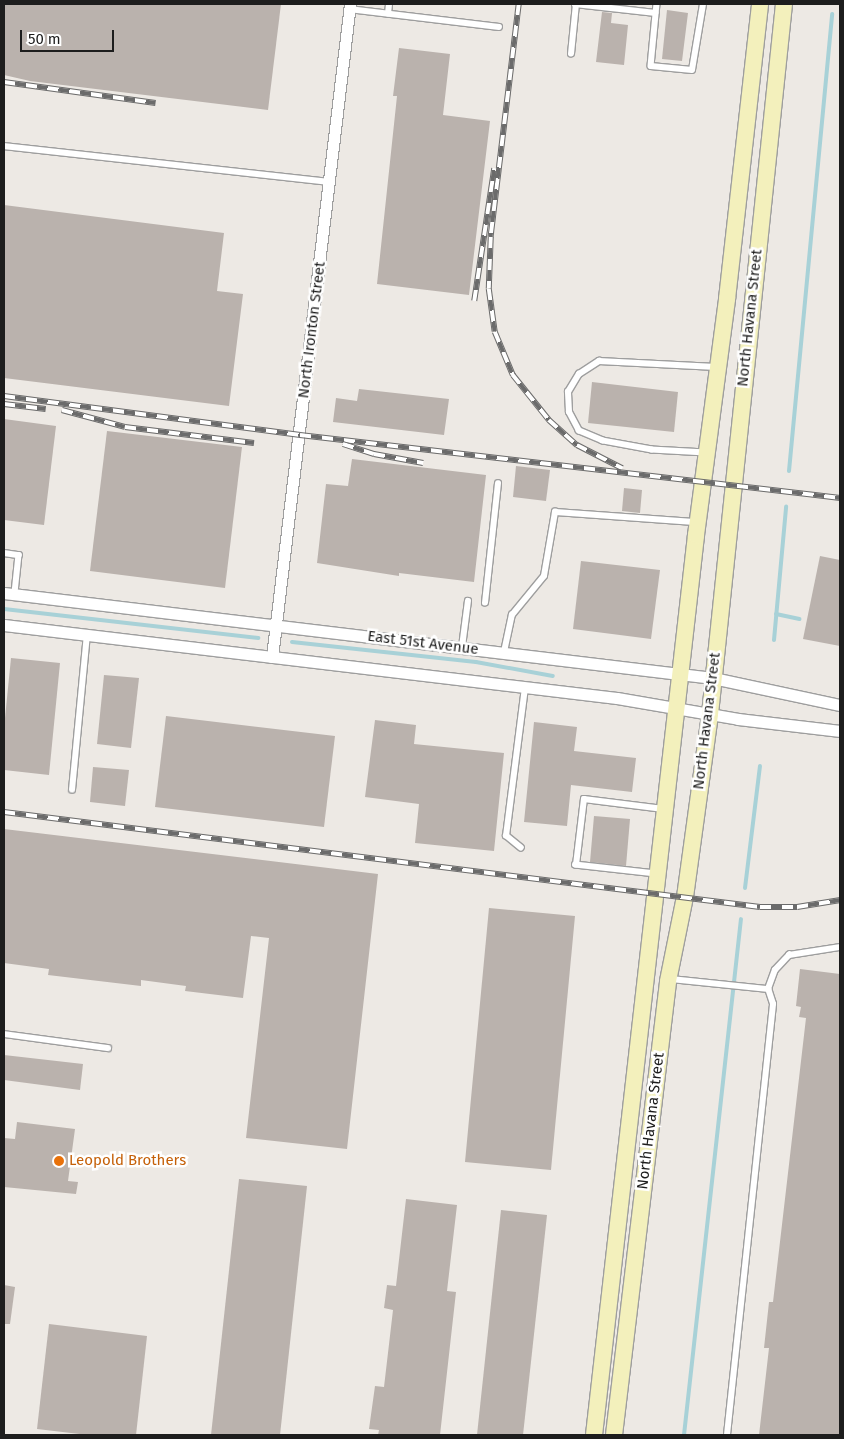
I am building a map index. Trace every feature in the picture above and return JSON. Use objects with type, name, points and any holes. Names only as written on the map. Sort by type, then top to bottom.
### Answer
[{"type":"main road","name":"North Havana Street","points":[[594,1435],[697,522],[718,367],[760,4]]},
{"type":"main road","name":"North Havana Street","points":[[614,1435],[669,979],[685,897],[710,714],[784,4]]},
{"type":"street","name":"North Ironton Street","points":[[272,657],[350,6]]},
{"type":"street","name":"East 51st Avenue","points":[[10,593],[713,678],[840,705]]},
{"type":"street","name":"East 51st Avenue","points":[[4,625],[525,687],[840,731]]},
{"type":"lane","points":[[388,14],[389,4]]},
{"type":"lane","points":[[570,54],[575,4],[656,13]]},
{"type":"lane","points":[[657,4],[651,66],[692,70],[703,4]]},
{"type":"lane","points":[[350,6],[388,14],[499,27]]},
{"type":"lane","points":[[4,146],[329,182]]},
{"type":"lane","points":[[706,453],[652,450],[603,441],[579,431],[569,412],[568,392],[579,374],[598,361],[718,367]]},
{"type":"lane","points":[[485,603],[498,484]]},
{"type":"lane","points":[[504,652],[512,615],[544,576],[555,512],[697,522]]},
{"type":"lane","points":[[4,553],[19,555],[10,593]]},
{"type":"lane","points":[[462,647],[468,601]]},
{"type":"lane","points":[[72,790],[87,635]]},
{"type":"lane","points":[[521,848],[506,836],[525,687]]},
{"type":"lane","points":[[657,874],[576,864],[584,799],[665,809]]},
{"type":"lane","points":[[727,1435],[773,1004],[768,989],[775,970],[789,956],[840,947]]},
{"type":"lane","points":[[669,979],[768,989]]},
{"type":"lane","points":[[4,1034],[108,1048]]},
{"type":"building","points":[[4,4],[281,4],[268,110],[30,81],[4,75]]},
{"type":"building","points":[[667,10],[688,13],[682,61],[662,59]]},
{"type":"building","points":[[602,12],[612,13],[611,23],[628,25],[624,65],[596,62]]},
{"type":"building","points":[[399,48],[450,54],[443,115],[490,121],[469,295],[377,284],[397,96],[393,96]]},
{"type":"building","points":[[4,205],[224,233],[217,291],[243,294],[229,406],[4,378]]},
{"type":"building","points":[[592,382],[678,392],[674,432],[588,423]]},
{"type":"building","points":[[359,389],[449,399],[444,435],[333,422],[336,398],[357,401]]},
{"type":"building","points":[[4,419],[56,426],[44,525],[4,520]]},
{"type":"building","points":[[107,431],[242,447],[225,588],[90,571]]},
{"type":"building","points":[[352,459],[486,475],[474,582],[399,573],[399,576],[317,563],[326,484],[348,486]]},
{"type":"building","points":[[516,466],[550,470],[546,501],[513,497]]},
{"type":"building","points":[[624,488],[642,490],[640,513],[622,511]]},
{"type":"building","points":[[820,556],[840,560],[840,646],[803,639]]},
{"type":"building","points":[[581,561],[660,570],[651,639],[573,629]]},
{"type":"building","points":[[11,658],[60,663],[49,775],[4,770],[4,728]]},
{"type":"building","points":[[104,675],[139,678],[131,748],[97,744]]},
{"type":"building","points":[[166,716],[335,736],[324,827],[155,807]]},
{"type":"building","points":[[375,720],[416,725],[414,744],[504,753],[494,851],[415,843],[419,804],[365,797]]},
{"type":"building","points":[[534,722],[577,727],[574,751],[636,758],[632,792],[571,785],[567,826],[524,822]]},
{"type":"building","points":[[93,767],[129,770],[125,806],[90,802]]},
{"type":"building","points":[[594,816],[630,819],[626,866],[590,862]]},
{"type":"building","points":[[4,829],[378,874],[347,1149],[246,1138],[269,938],[251,936],[243,998],[185,991],[186,986],[141,980],[141,986],[48,975],[49,969],[4,963]]},
{"type":"building","points":[[489,908],[575,916],[551,1170],[465,1162]]},
{"type":"building","points":[[800,969],[840,974],[840,1435],[759,1435],[769,1348],[764,1348],[769,1302],[773,1302],[806,1018],[799,1017],[801,1007],[796,1006]]},
{"type":"building","points":[[4,1055],[83,1064],[80,1090],[4,1080]]},
{"type":"building","points":[[17,1122],[75,1129],[68,1181],[78,1182],[76,1194],[4,1187],[4,1138],[15,1139]]},
{"type":"building","points":[[239,1179],[307,1186],[280,1435],[211,1435]]},
{"type":"building","points":[[406,1199],[457,1205],[447,1291],[456,1292],[440,1435],[378,1435],[379,1430],[369,1429],[375,1386],[384,1387],[393,1310],[384,1308],[387,1285],[396,1286]]},
{"type":"building","points":[[501,1210],[547,1215],[523,1435],[477,1435]]},
{"type":"building","points":[[4,1285],[15,1287],[10,1324],[4,1324]]},
{"type":"building","points":[[49,1324],[147,1336],[136,1435],[88,1435],[37,1429]]},
{"type":"waterway","points":[[789,471],[832,14]]},
{"type":"waterway","points":[[774,640],[786,507]]},
{"type":"waterway","points":[[4,609],[258,638]]},
{"type":"waterway","points":[[776,614],[799,619]]},
{"type":"waterway","points":[[292,642],[476,662],[553,676]]},
{"type":"waterway","points":[[745,888],[760,766]]},
{"type":"waterway","points":[[684,1435],[741,919]]},
{"type":"railway","points":[[519,4],[491,237],[489,289],[495,332],[513,375],[549,420],[577,445],[622,468]]},
{"type":"railway","points":[[4,82],[156,103]]},
{"type":"railway","points":[[474,301],[494,168]]},
{"type":"railway","points":[[4,396],[300,435],[840,498]]},
{"type":"railway","points":[[4,404],[46,409]]},
{"type":"railway","points":[[62,410],[125,427],[254,443]]},
{"type":"railway","points":[[343,444],[374,454],[423,463]]},
{"type":"railway","points":[[4,812],[760,907],[797,907],[840,900]]},
{"type":"place","name":"Leopold Brothers","points":[[59,1161]]}]
